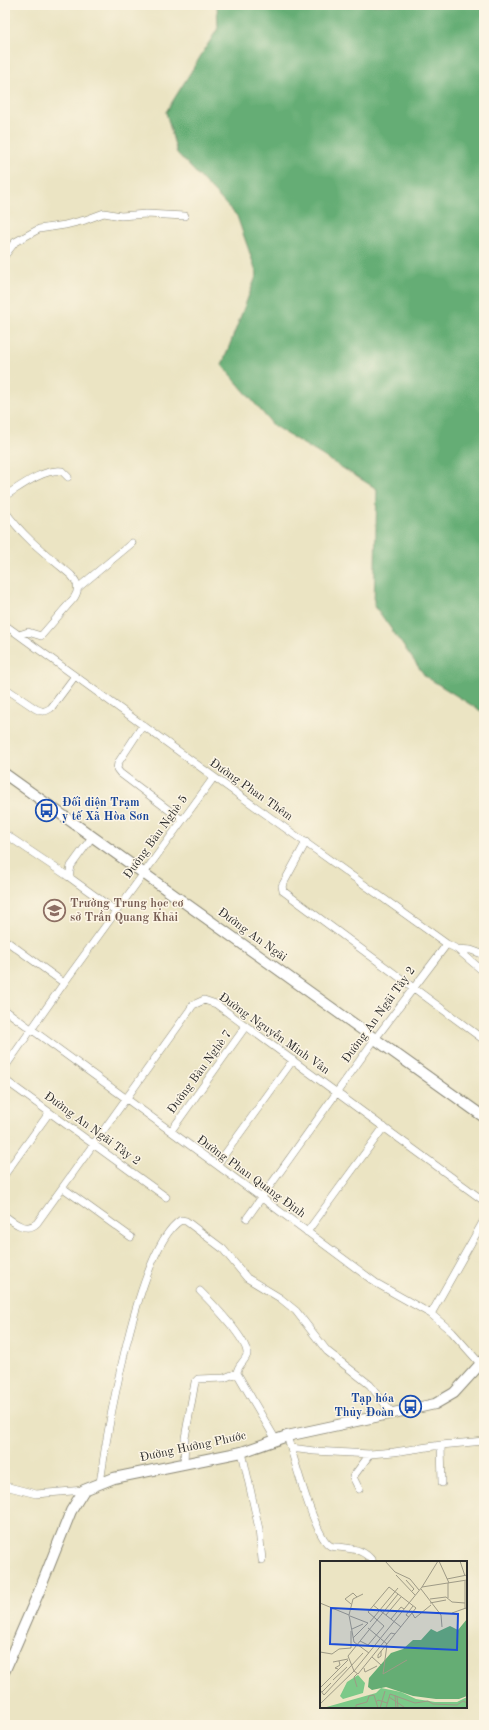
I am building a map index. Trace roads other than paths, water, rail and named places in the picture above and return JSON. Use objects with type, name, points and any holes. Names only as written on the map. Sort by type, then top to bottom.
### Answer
[{"type":"main road","name":"Đường An Ngãi","points":[[5,775],[484,1117]]},
{"type":"main road","name":"Đường Hưởng Phước","points":[[84,1490],[114,1478],[242,1452],[288,1436],[435,1404],[454,1393],[483,1364]]},
{"type":"main road","points":[[5,1670],[38,1594],[71,1510],[84,1490]]},
{"type":"street","points":[[5,255],[15,242],[39,229],[65,225],[104,213],[121,216],[146,214],[185,216]]},
{"type":"street","points":[[5,496],[33,479],[51,472],[62,471],[68,477]]},
{"type":"street","points":[[5,511],[28,540],[71,575],[79,587],[78,593],[34,646]]},
{"type":"street","points":[[79,587],[132,543]]},
{"type":"street","name":"Đường Phan Thêm","points":[[5,625],[214,777],[447,944],[457,949],[484,972]]},
{"type":"street","points":[[19,635],[28,632],[41,636]]},
{"type":"street","points":[[5,688],[41,712],[51,708],[75,676]]},
{"type":"street","points":[[143,725],[118,763],[117,769],[120,773],[182,820]]},
{"type":"street","name":"Đường Bàu Nghè 5","points":[[5,1067],[64,983],[214,777]]},
{"type":"street","points":[[5,834],[116,911]]},
{"type":"street","points":[[69,877],[72,866],[92,837]]},
{"type":"street","points":[[306,842],[282,886],[283,891],[484,1040]]},
{"type":"street","points":[[5,940],[64,983]]},
{"type":"street","name":"Đường An Ngãi Tây 2","points":[[247,1218],[375,1039],[447,944]]},
{"type":"street","points":[[457,949],[471,950],[482,954],[484,953]]},
{"type":"street","name":"Đường Nguyễn Minh Vân","points":[[5,1216],[21,1226],[30,1228],[37,1223],[193,1005],[202,1001],[210,1001],[246,1026],[484,1201]]},
{"type":"street","name":"Đường Phan Quang Định","points":[[5,1010],[376,1283],[431,1314],[452,1332],[483,1364]]},
{"type":"street","name":"Đường Bàu Nghè 7","points":[[171,1131],[246,1026]]},
{"type":"street","points":[[217,1165],[293,1060]]},
{"type":"street","name":"Đường An Ngãi Tây 2","points":[[5,1080],[166,1197]]},
{"type":"street","points":[[5,1174],[49,1113]]},
{"type":"street","points":[[307,1232],[384,1127]]},
{"type":"street","points":[[63,1188],[131,1237]]},
{"type":"street","points":[[100,1484],[111,1409],[138,1304],[161,1243],[171,1229],[181,1220],[186,1221],[223,1249],[247,1278],[280,1298],[296,1311],[327,1351],[370,1385],[392,1413]]},
{"type":"street","points":[[431,1314],[484,1220]]},
{"type":"street","points":[[200,1290],[226,1318],[246,1349],[246,1357],[237,1369],[237,1373],[276,1440]]},
{"type":"street","points":[[184,1463],[185,1438],[195,1382],[198,1379],[224,1378],[237,1373]]},
{"type":"street","points":[[288,1436],[313,1516],[326,1541],[330,1546],[361,1552],[368,1555],[372,1561]]},
{"type":"street","points":[[291,1448],[314,1451],[370,1454],[484,1441]]},
{"type":"street","points":[[441,1445],[442,1483]]},
{"type":"street","points":[[242,1452],[259,1529],[262,1560]]},
{"type":"street","points":[[358,1489],[353,1477],[370,1454]]},
{"type":"street","points":[[5,1486],[36,1494],[84,1490]]},
{"type":"place","name":"Đối diện Trạm y tế Xã Hòa Sơn","points":[[46,810]]},
{"type":"place","name":"Trường Trung học cơ sở Trần Quang Khải","points":[[55,911]]},
{"type":"place","name":"Tạp hóa Thủy Đoàn","points":[[410,1406]]}]
